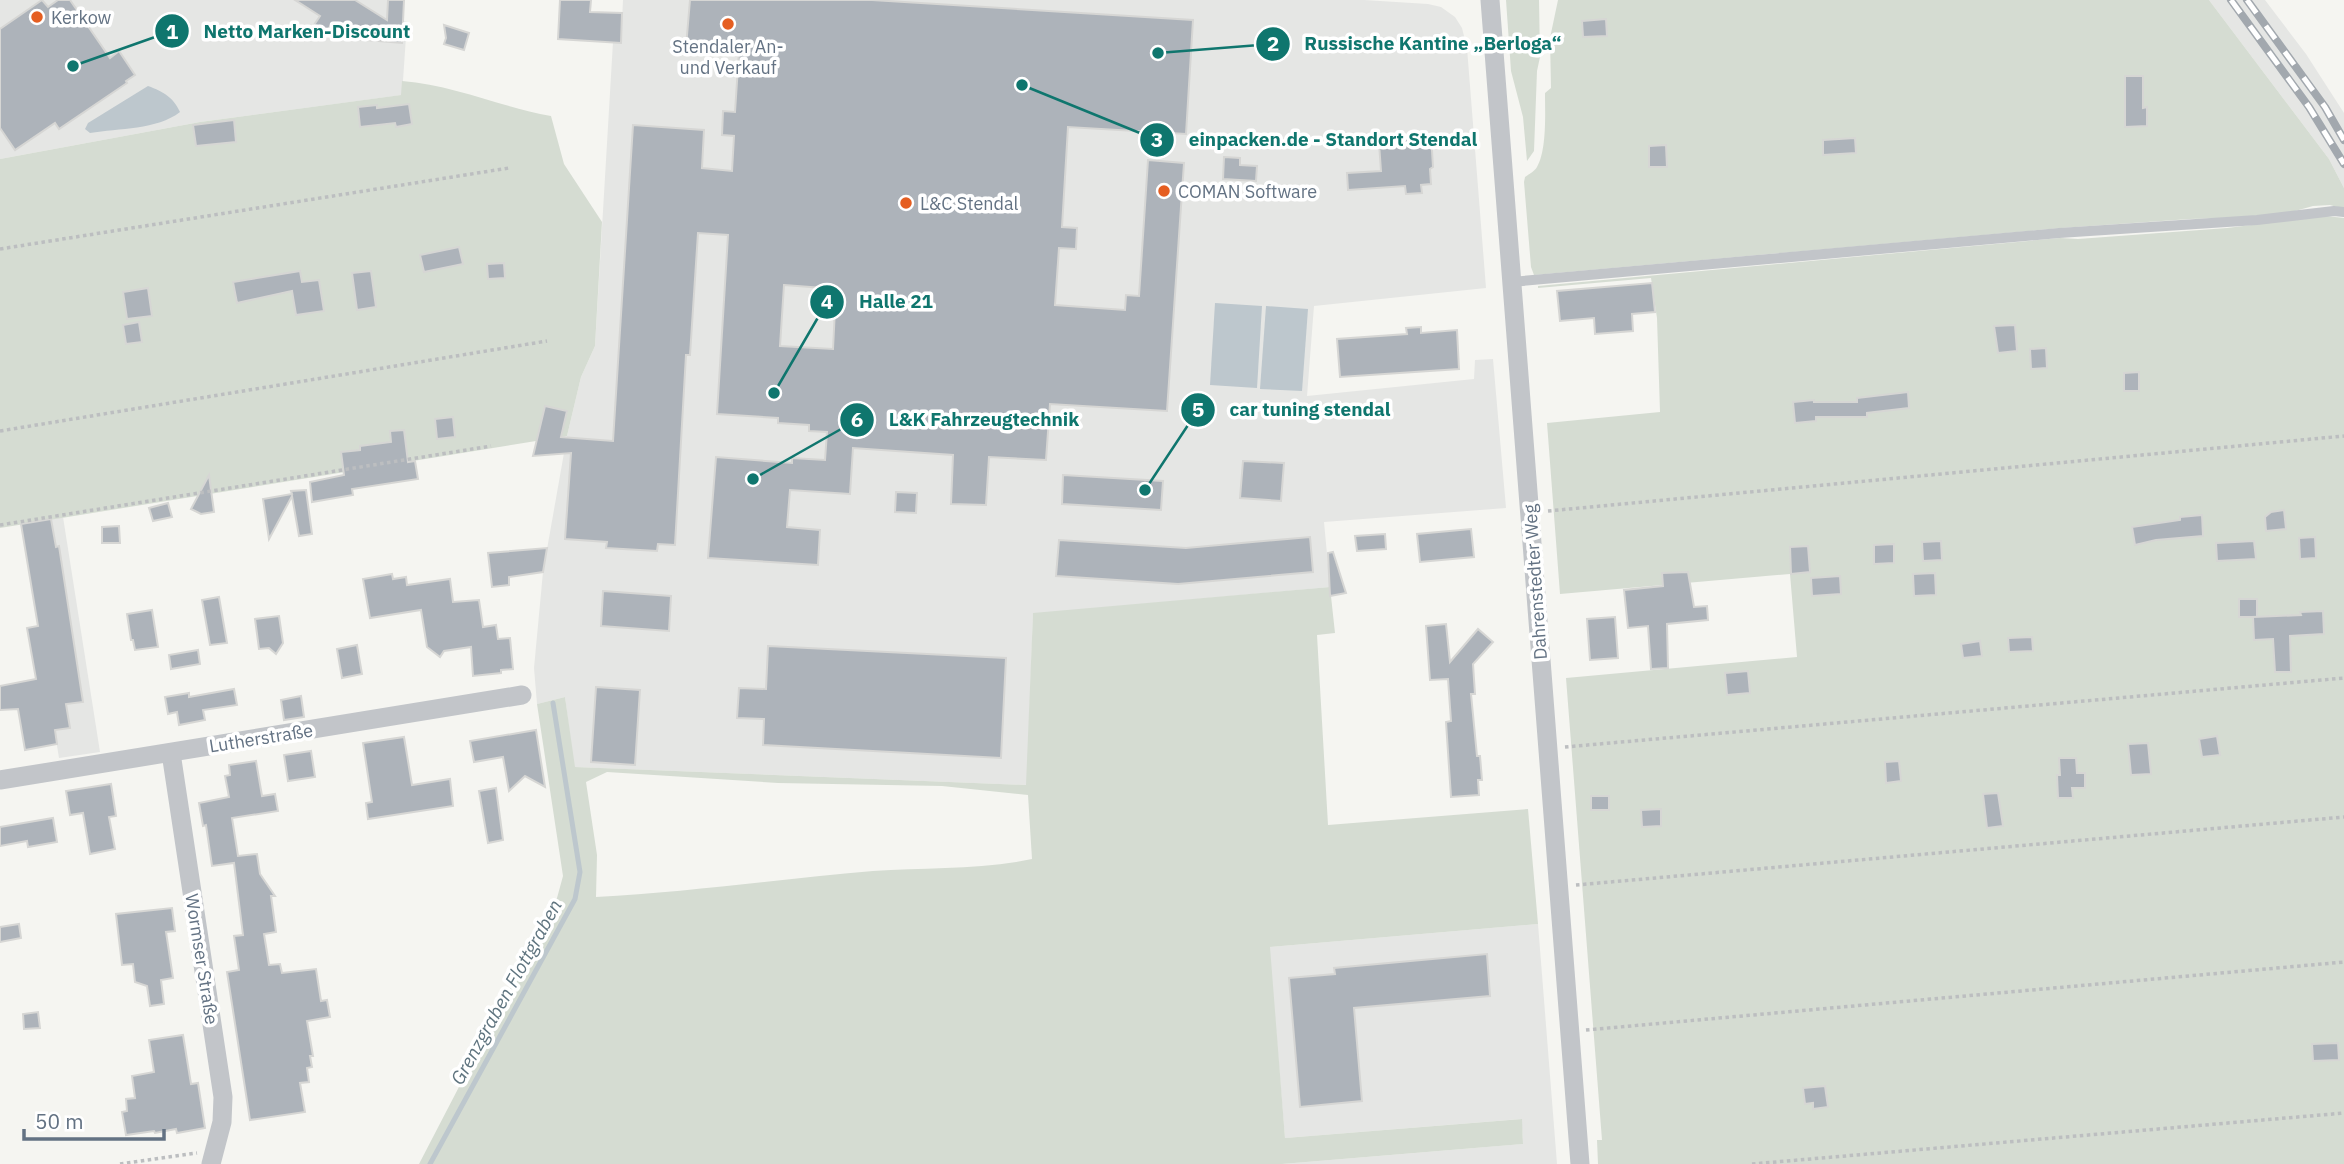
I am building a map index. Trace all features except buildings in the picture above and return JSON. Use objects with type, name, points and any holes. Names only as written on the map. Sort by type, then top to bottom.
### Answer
[{"type":"street","name":"Dahrenstedter Weg","points":[[1490,0],[1580,1164]]},
{"type":"street","name":"Lutherstraße","points":[[0,780],[522,695]]},
{"type":"street","name":"Wormser Straße","points":[[171,753],[223,1097],[222,1122],[214,1157]]},
{"type":"lane","points":[[1511,282],[2059,233],[2344,212]]},
{"type":"path","points":[[0,249],[509,168]]},
{"type":"path","points":[[0,431],[547,341]]},
{"type":"path","points":[[1529,513],[2344,436]]},
{"type":"path","points":[[0,525],[491,446]]},
{"type":"path","points":[[1548,748],[2344,678]]},
{"type":"path","points":[[1559,887],[2344,817]]},
{"type":"path","points":[[1570,1032],[2344,962]]},
{"type":"path","points":[[1752,1164],[2344,1113]]},
{"type":"path","points":[[120,1164],[214,1157]]},
{"type":"shaded area","points":[[0,0],[404,0],[403,21],[407,22],[402,95],[200,122],[0,159]]},
{"type":"shaded area","points":[[623,0],[1364,0],[1441,7],[1455,17],[1462,28],[1467,48],[1486,288],[1314,306],[1307,396],[1474,379],[1475,360],[1493,359],[1506,508],[1324,522],[1330,587],[1033,614],[1027,785],[574,767],[565,697],[537,704],[534,668],[543,572],[567,436],[581,377],[595,346],[613,42],[621,42]]},
{"type":"shaded area","points":[[1506,0],[1539,0],[1540,57],[1537,71],[1534,151],[1527,161],[1523,117],[1511,71]]},
{"type":"shaded area","points":[[1558,0],[2209,0],[2329,159],[2344,188],[2344,209],[2330,205],[2313,206],[2252,217],[2061,228],[1534,275],[1531,267],[1524,182],[1525,177],[1537,167],[1542,151],[1545,93],[1551,88],[1550,38]]},
{"type":"shaded area","points":[[2209,0],[2265,0],[2306,54],[2344,113],[2344,188],[2329,159]]},
{"type":"shaded area","points":[[402,81],[458,91],[551,116],[564,164],[602,222],[595,346],[581,377],[567,436],[0,528],[0,159],[200,122],[401,95]]},
{"type":"shaded area","points":[[148,86],[167,96],[180,112],[160,122],[137,127],[90,133],[85,129],[88,123]]},
{"type":"shaded area","points":[[2326,216],[2344,218],[2344,1164],[1598,1164],[1597,1140],[1602,1140],[1566,678],[1797,657],[1790,574],[1560,594],[1547,423],[1660,412],[1657,318],[1651,278],[1538,286],[2060,238],[2227,228]]},
{"type":"shaded area","points":[[1215,303],[1262,306],[1257,388],[1210,385]]},
{"type":"shaded area","points":[[1266,306],[1308,309],[1302,391],[1260,389]]},
{"type":"shaded area","points":[[63,517],[100,752],[59,758],[21,524]]},
{"type":"shaded area","points":[[1330,587],[1335,633],[1317,635],[1328,825],[1528,809],[1538,924],[1270,947],[1285,1138],[1522,1119],[1523,1144],[1282,1164],[419,1164],[557,898],[563,876],[537,704],[565,697],[575,767],[1026,785],[1033,613]],"holes":[[[607,772],[778,783],[942,786],[1028,795],[1032,859],[993,865],[873,871],[596,897],[597,855],[586,782]]]},
{"type":"shaded area","points":[[1538,924],[1557,1164],[1282,1164],[1523,1144],[1523,1137],[1521,1119],[1285,1138],[1269,947]]},
{"type":"waterway","name":"Grenzgraben Flottgraben","points":[[430,1164],[575,899],[580,872],[553,703]]},
{"type":"railway","points":[[2231,0],[2309,107],[2344,164]]},
{"type":"railway","points":[[2247,0],[2325,107],[2344,140]]},
{"type":"place","name":"Kerkow","points":[[37,17]]},
{"type":"place","name":"Stendaler An- und Verkauf","points":[[728,24]]},
{"type":"place","name":"Russische Kantine „Berloga“","points":[[1158,53]]},
{"type":"place","name":"Netto Marken-Discount","points":[[73,66]]},
{"type":"place","name":"einpacken.de - Standort Stendal","points":[[1022,85]]},
{"type":"place","name":"COMAN Software","points":[[1164,191]]},
{"type":"place","name":"L&C Stendal","points":[[906,203]]},
{"type":"place","name":"Halle 21","points":[[774,393]]},
{"type":"place","name":"L&K Fahrzeugtechnik","points":[[753,479]]},
{"type":"place","name":"car tuning stendal","points":[[1145,490]]}]
